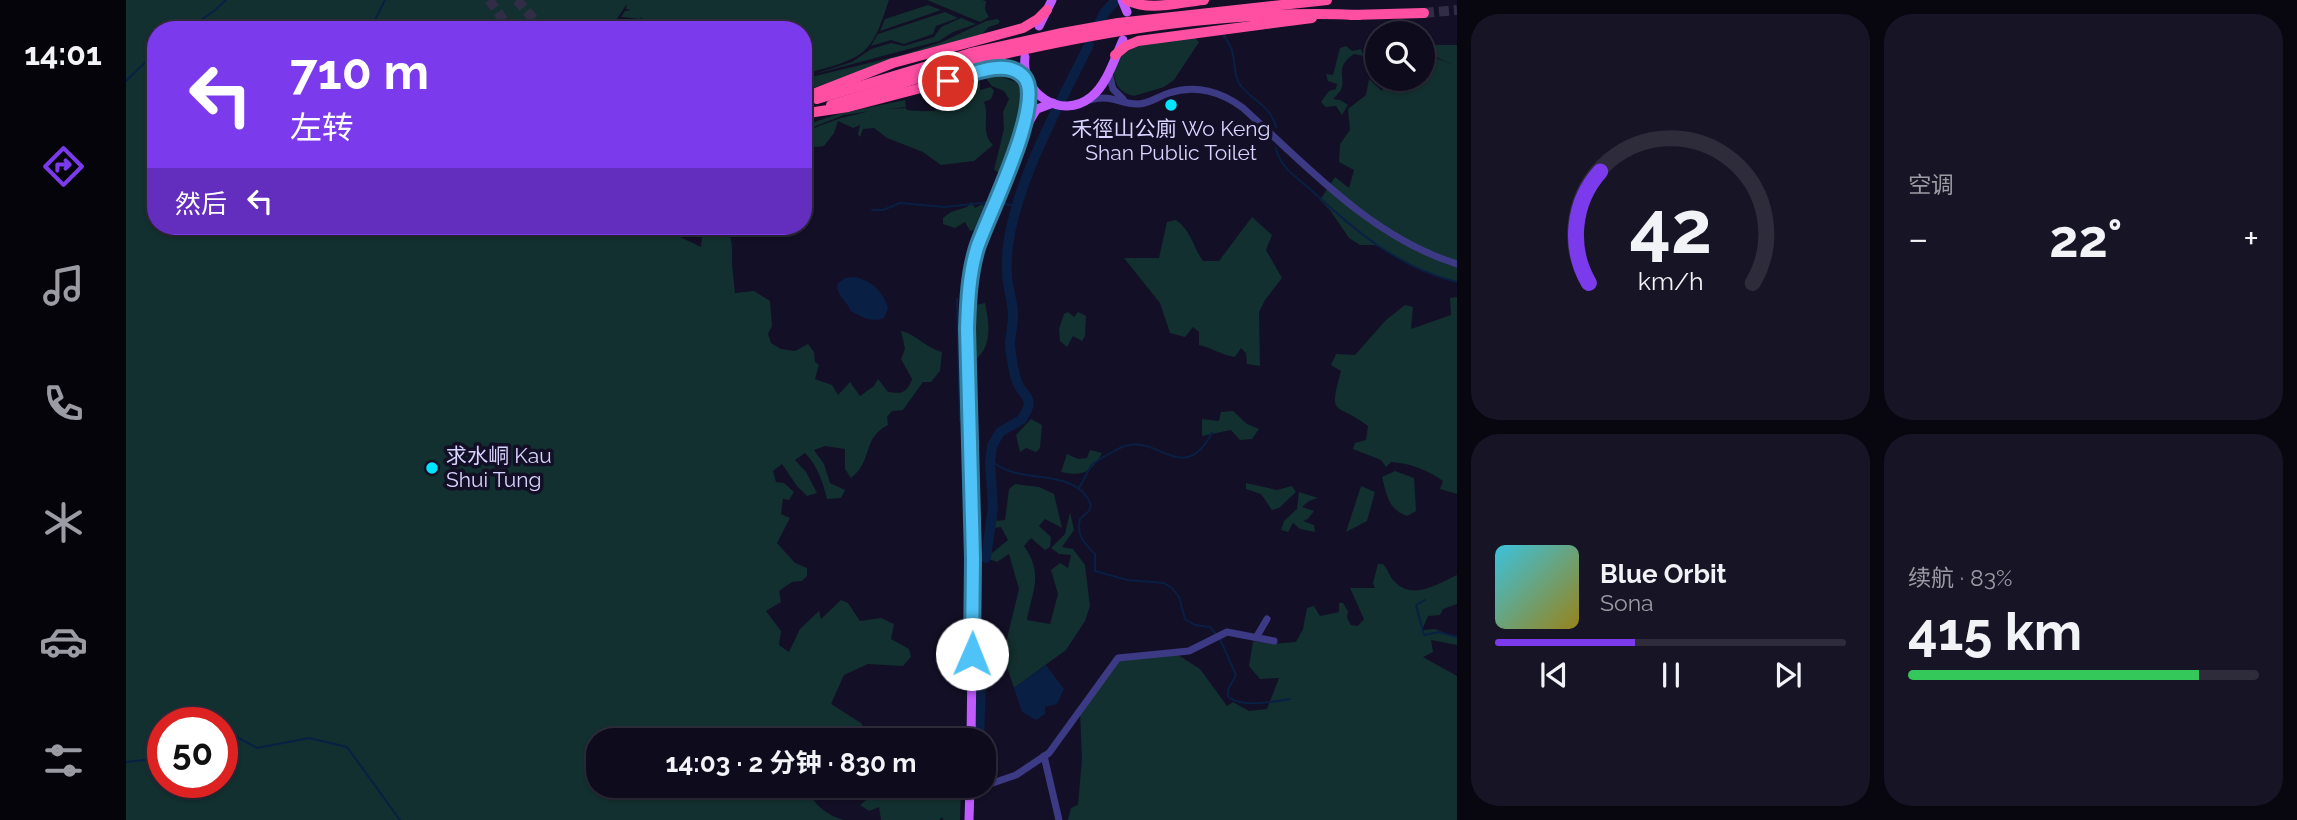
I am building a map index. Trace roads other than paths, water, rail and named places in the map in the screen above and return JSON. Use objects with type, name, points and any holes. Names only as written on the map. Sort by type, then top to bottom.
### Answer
[{"type":"highway","points":[[1126,4],[1150,6],[1204,0]]},
{"type":"highway","points":[[812,98],[1062,33],[1118,23],[1326,0]]},
{"type":"highway","points":[[812,96],[893,63],[1026,27],[1046,10]]},
{"type":"highway","points":[[812,112],[973,57],[1072,40],[1173,24],[1272,15],[1424,13]]},
{"type":"highway","points":[[1115,55],[1133,43],[1180,35],[1303,19],[1359,15]]},
{"type":"highway","points":[[812,113],[848,107],[994,69],[1012,69],[1027,81]]},
{"type":"main road","points":[[1039,26],[1052,0]]},
{"type":"main road","points":[[1027,81],[1047,102],[1065,106],[1083,102],[1097,91],[1123,40]]},
{"type":"main road","points":[[1019,146],[1029,105],[1025,57]]},
{"type":"main road","points":[[971,728],[973,583],[968,305],[976,252],[994,203],[1033,114],[1047,102]]},
{"type":"main road","points":[[969,820],[970,798]]},
{"type":"street","points":[[1110,66],[1109,77],[1113,89],[1126,101]]},
{"type":"street","points":[[1083,102],[1107,97],[1140,104],[1169,93],[1190,89],[1210,91],[1228,98],[1243,108],[1349,204],[1380,228],[1411,246],[1457,264]]},
{"type":"street","points":[[1257,636],[1267,619]]},
{"type":"street","points":[[996,782],[1016,775],[1044,756],[1068,729],[1118,658],[1189,651],[1227,632],[1274,641]]},
{"type":"street","points":[[1044,756],[1059,820]]},
{"type":"water","points":[[855,277],[872,284],[880,292],[888,308],[884,318],[871,320],[851,311],[837,284],[845,278]]},
{"type":"water","points":[[1046,665],[1064,689],[1057,704],[1045,707],[1045,714],[1036,720],[1022,712],[1014,688]]},
{"type":"waterway","points":[[199,21],[226,0]]},
{"type":"waterway","points":[[375,20],[385,0]]},
{"type":"waterway","points":[[1099,24],[1104,13],[1116,0]]},
{"type":"waterway","points":[[1223,35],[1231,49],[1238,81],[1266,109],[1276,127]]},
{"type":"waterway","points":[[986,558],[993,507],[990,463],[992,446],[1000,432],[1021,420],[1029,406],[1029,401],[1016,379],[1010,347],[1013,315],[1007,273],[1013,218],[1035,156],[1089,45]]},
{"type":"waterway","points":[[126,81],[147,61]]},
{"type":"waterway","points":[[1276,148],[1289,171],[1360,232],[1415,267],[1457,282]]},
{"type":"waterway","points":[[872,210],[883,210],[900,203],[945,207],[992,202]]},
{"type":"waterway","points":[[997,203],[1018,206]]},
{"type":"waterway","points":[[970,242],[986,204]]},
{"type":"waterway","points":[[957,299],[960,421]]},
{"type":"waterway","points":[[1078,489],[1092,465],[1123,447],[1137,444],[1181,458],[1191,456],[1202,448],[1212,433]]},
{"type":"waterway","points":[[990,458],[1000,467],[1013,472],[1059,480],[1083,492],[1091,505],[1089,511],[1080,519],[1079,530],[1084,542],[1095,554],[1095,571],[1127,580],[1164,583],[1179,597],[1185,619],[1195,625],[1210,627],[1216,634]]},
{"type":"waterway","points":[[1425,600],[1416,605],[1424,635],[1439,632],[1457,637]]},
{"type":"waterway","points":[[1220,639],[1236,675],[1228,690],[1228,697],[1249,703],[1290,699]]},
{"type":"waterway","points":[[979,728],[981,685]]},
{"type":"waterway","points":[[238,738],[257,748],[309,738],[347,747],[400,820]]},
{"type":"waterway","points":[[126,762],[147,760]]},
{"type":"tunnel","points":[[489,0],[504,21]]},
{"type":"tunnel","points":[[517,0],[535,21]]},
{"type":"tunnel","points":[[1424,13],[1457,10]]},
{"type":"place","name":"禾徑山公廁 Wo Keng Shan Public Toilet","points":[[1171,105]]},
{"type":"place","name":"求水峒 Kau Shui Tung","points":[[432,468]]}]
